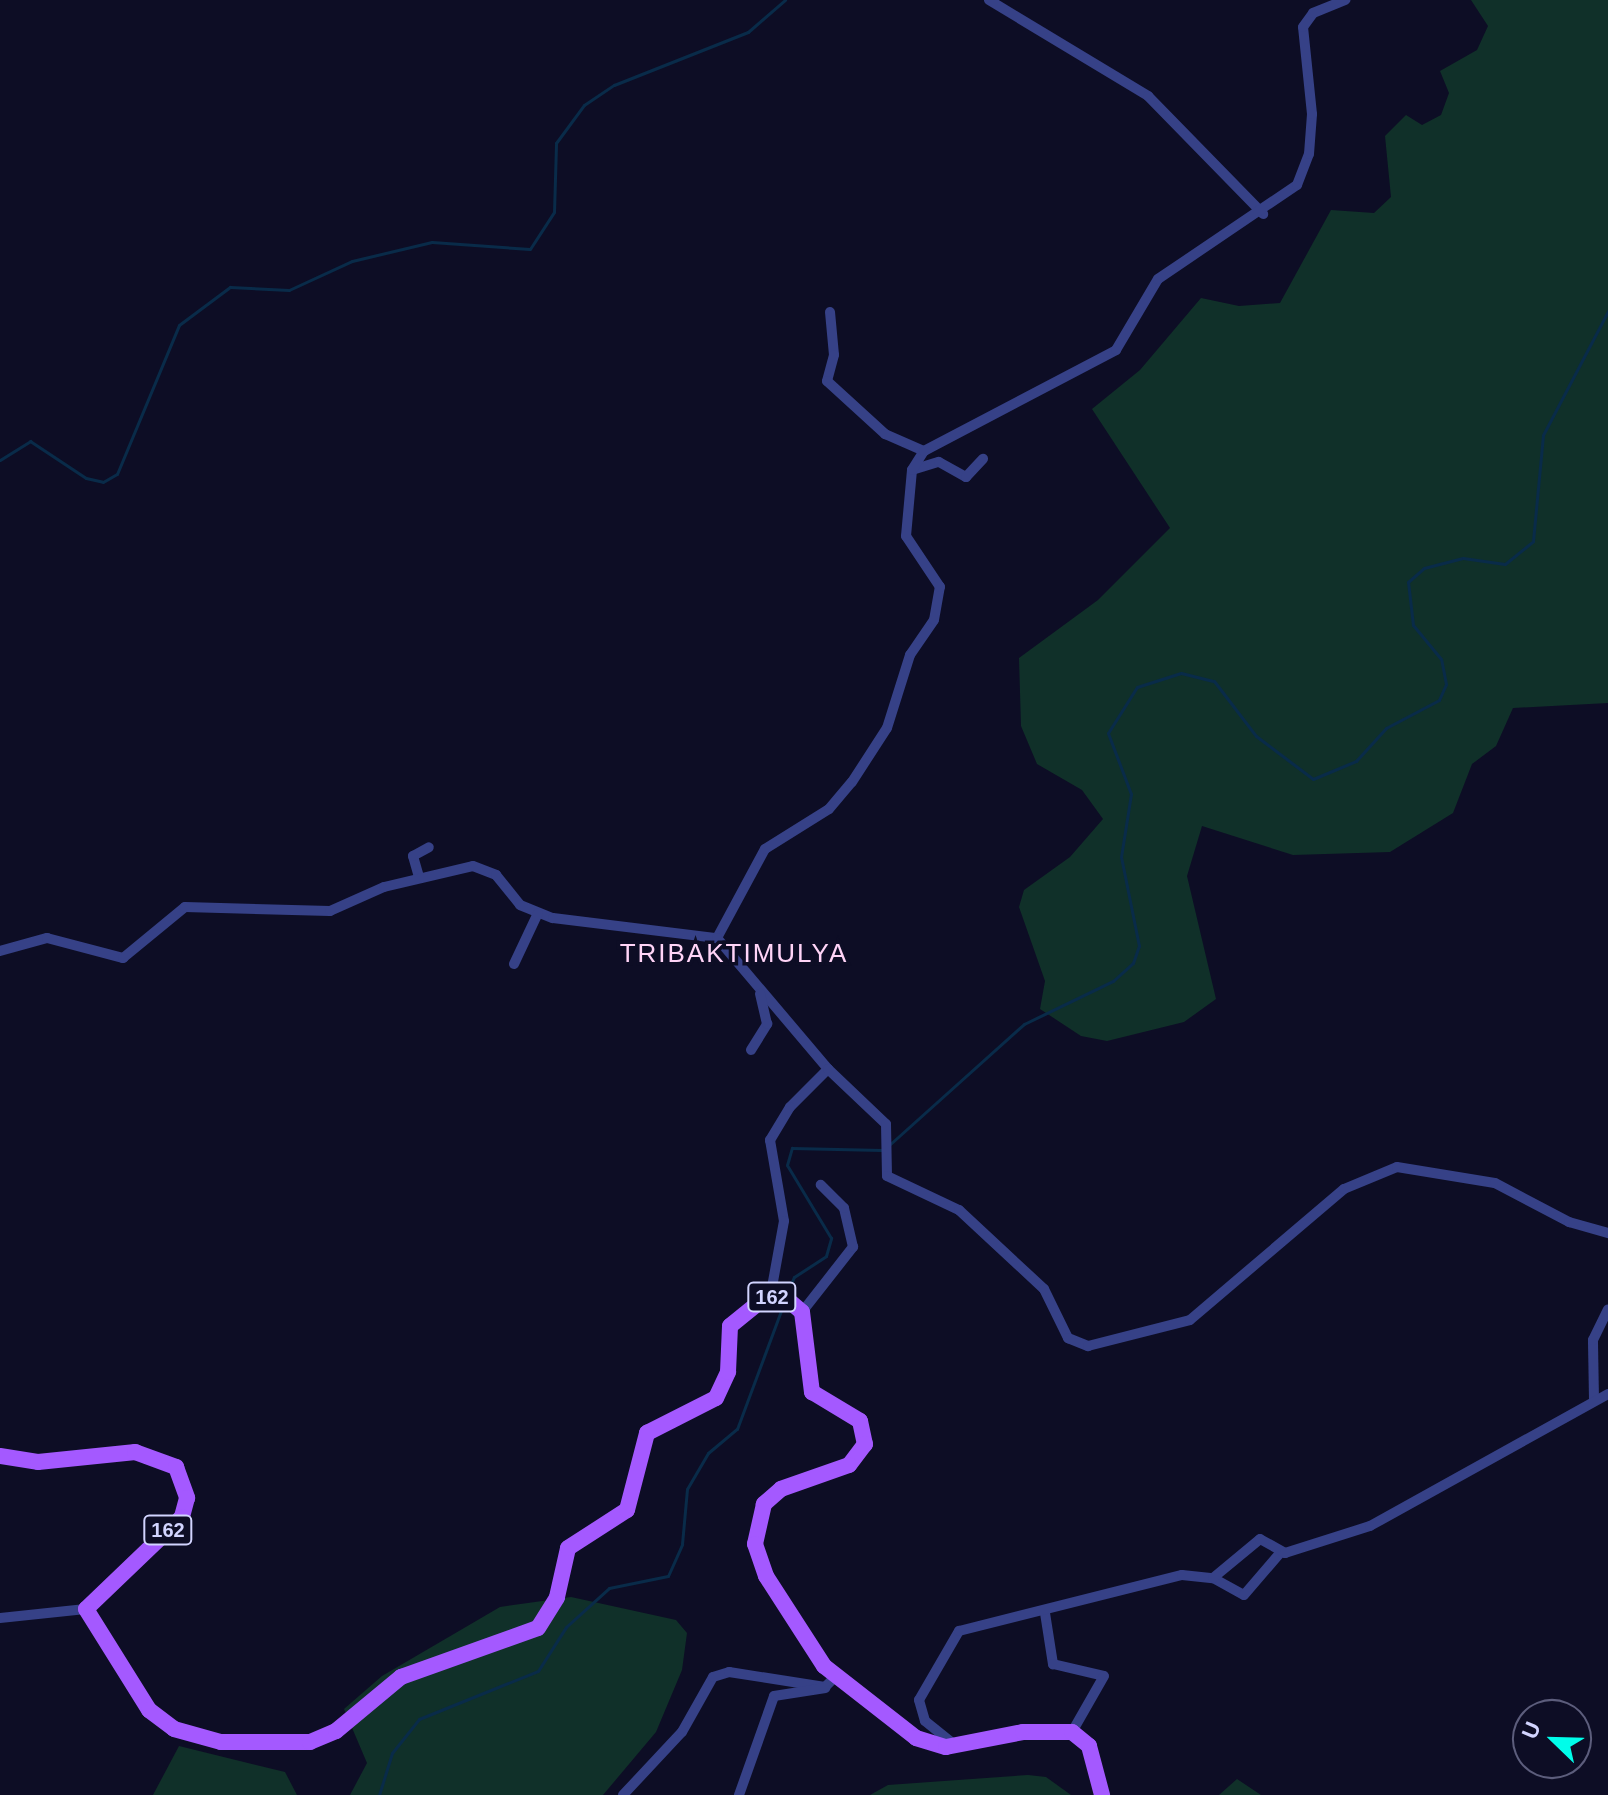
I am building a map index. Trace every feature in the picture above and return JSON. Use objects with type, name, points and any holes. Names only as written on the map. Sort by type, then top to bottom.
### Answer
[{"type":"main road","name":"162","points":[[0,1456],[38,1462],[135,1452],[165,1458],[181,1472],[182,1517],[86,1609],[149,1710],[174,1729],[198,1739],[266,1744],[328,1736],[401,1677],[538,1628],[557,1597],[568,1548],[627,1510],[647,1433],[716,1398],[728,1372],[730,1326],[770,1298],[802,1312],[808,1385],[822,1404],[860,1421],[865,1444],[849,1465],[768,1499],[755,1544],[766,1576],[831,1682],[916,1738],[956,1746],[1023,1732],[1072,1732]]},
{"type":"main road","points":[[1072,1732],[1089,1746],[1102,1795]]},
{"type":"street","points":[[989,0],[1148,96],[1263,214]]},
{"type":"street","points":[[717,938],[765,849],[829,809],[852,782],[887,728],[910,655],[934,620],[940,587],[906,536],[912,470],[924,451],[1116,350],[1158,279],[1263,214],[1297,185],[1309,154],[1303,27],[1313,13],[1346,0]]},
{"type":"street","points":[[830,312],[834,355],[828,383],[885,434],[924,451]]},
{"type":"street","points":[[912,470],[939,462],[966,477],[983,459]]},
{"type":"street","points":[[419,877],[413,856],[429,847]]},
{"type":"street","points":[[0,951],[47,938],[123,958],[185,907],[330,911],[419,877],[483,868],[538,913],[717,938],[759,992],[828,1069],[886,1124],[887,1176],[959,1210],[1044,1289],[1068,1338],[1088,1346],[1190,1320],[1344,1189],[1397,1167],[1495,1183],[1569,1222],[1608,1233]]},
{"type":"street","points":[[514,964],[538,913]]},
{"type":"street","points":[[751,1050],[767,1024],[759,992]]},
{"type":"street","points":[[770,1298],[784,1221],[772,1135],[828,1069]]},
{"type":"street","points":[[802,1312],[853,1247],[844,1208],[821,1185]]},
{"type":"street","points":[[1594,1400],[1593,1340],[1608,1309]]},
{"type":"street","points":[[956,1746],[925,1721],[919,1700],[949,1639],[1182,1575],[1213,1578],[1244,1595],[1281,1552],[1370,1526],[1608,1394]]},
{"type":"street","points":[[1213,1578],[1260,1539],[1281,1552]]},
{"type":"street","points":[[0,1618],[86,1609]]},
{"type":"street","points":[[1045,1613],[1053,1664],[1104,1676],[1072,1732]]},
{"type":"street","points":[[623,1795],[682,1732],[713,1677],[737,1672],[831,1682]]},
{"type":"street","points":[[739,1795],[774,1696],[804,1697],[831,1682]]},
{"type":"green space","points":[[1471,0],[1608,0],[1608,703],[1513,708],[1496,746],[1472,764],[1453,813],[1390,852],[1293,855],[1202,826],[1187,876],[1216,999],[1184,1022],[1107,1041],[1081,1036],[1040,1009],[1045,981],[1019,907],[1024,890],[1070,857],[1103,819],[1082,790],[1037,764],[1021,726],[1019,658],[1098,600],[1170,528],[1092,409],[1140,370],[1201,298],[1239,306],[1280,303],[1331,210],[1374,213],[1391,197],[1385,136],[1406,115],[1422,125],[1441,115],[1449,93],[1440,71],[1477,50],[1488,26]]},
{"type":"green space","points":[[571,1597],[676,1620],[687,1633],[682,1670],[656,1732],[603,1795],[350,1795],[367,1763],[344,1709],[382,1676],[500,1607]]},
{"type":"green space","points":[[179,1746],[285,1772],[297,1795],[153,1795]]},
{"type":"green space","points":[[1028,1775],[1046,1777],[1071,1795],[870,1795],[888,1785]]},
{"type":"green space","points":[[1237,1779],[1261,1795],[1219,1795]]},
{"type":"waterway","points":[[0,460],[30,441],[86,478],[103,482],[117,474],[179,325],[230,287],[289,290],[352,261],[432,242],[530,249],[554,212],[556,143],[584,105],[614,85],[748,32],[785,0]]},
{"type":"waterway","points":[[888,1146],[1024,1024],[1113,981],[1133,963],[1139,946],[1121,857],[1131,794],[1108,733],[1137,687],[1181,673],[1214,681],[1256,736],[1313,779],[1356,761],[1386,728],[1439,700],[1446,684],[1441,659],[1413,625],[1408,582],[1424,568],[1463,558],[1505,564],[1533,541],[1543,435],[1608,311]]},
{"type":"waterway","points":[[787,1294],[794,1277],[826,1256],[831,1238],[787,1165],[792,1148],[882,1150]]},
{"type":"waterway","points":[[379,1795],[392,1753],[419,1719],[538,1671],[566,1627],[609,1588],[668,1576],[682,1544],[687,1489],[708,1453],[737,1429],[783,1305]]},
{"type":"district","name":"TRIBAKTIMULYA","points":[[734,954]]}]
